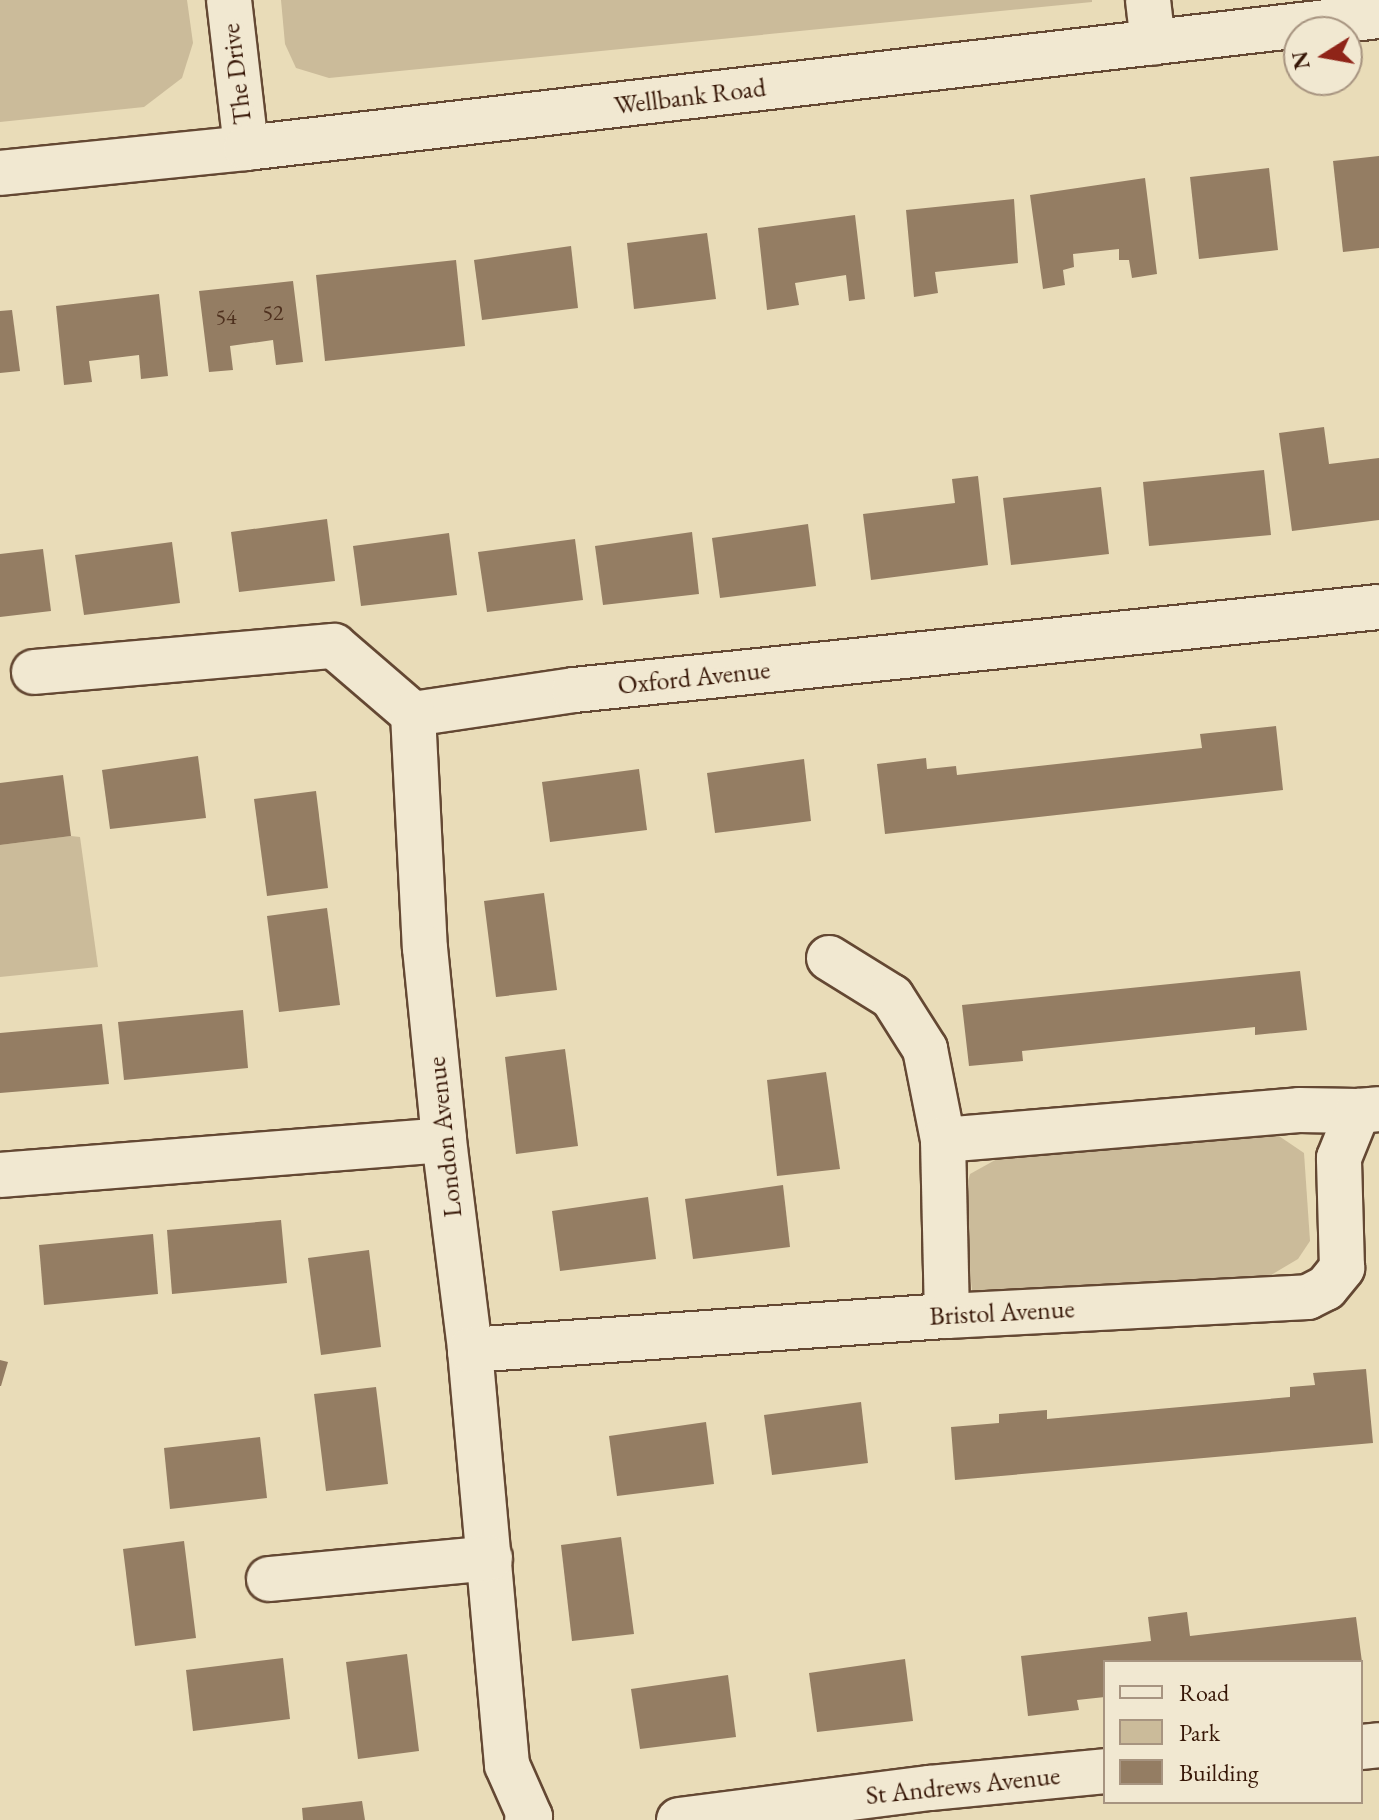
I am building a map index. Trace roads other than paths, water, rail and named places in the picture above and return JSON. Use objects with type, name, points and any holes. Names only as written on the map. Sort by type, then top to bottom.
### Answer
[{"type":"street","name":"The Drive","points":[[229,0],[246,148]]},
{"type":"street","points":[[1148,0],[1153,43]]},
{"type":"street","name":"Wellbank Road","points":[[0,173],[246,148],[1379,16]]},
{"type":"street","name":"Oxford Avenue","points":[[413,714],[574,690],[1379,607]]},
{"type":"street","points":[[34,672],[334,646],[413,714]]},
{"type":"street","name":"London Avenue","points":[[413,714],[425,948],[444,1140],[470,1350],[507,1765],[532,1819]]},
{"type":"street","points":[[829,958],[892,997],[925,1049],[943,1140],[947,1316]]},
{"type":"street","points":[[943,1140],[1299,1110],[1368,1110]]},
{"type":"street","name":"Bristol Avenue","points":[[470,1350],[947,1316],[1308,1297],[1326,1288],[1342,1268],[1339,1158],[1368,1110]]},
{"type":"street","points":[[0,1175],[444,1140]]},
{"type":"street","points":[[269,1579],[490,1558]]},
{"type":"street","name":"St Andrews Avenue","points":[[679,1820],[932,1804],[1103,1771]]}]
